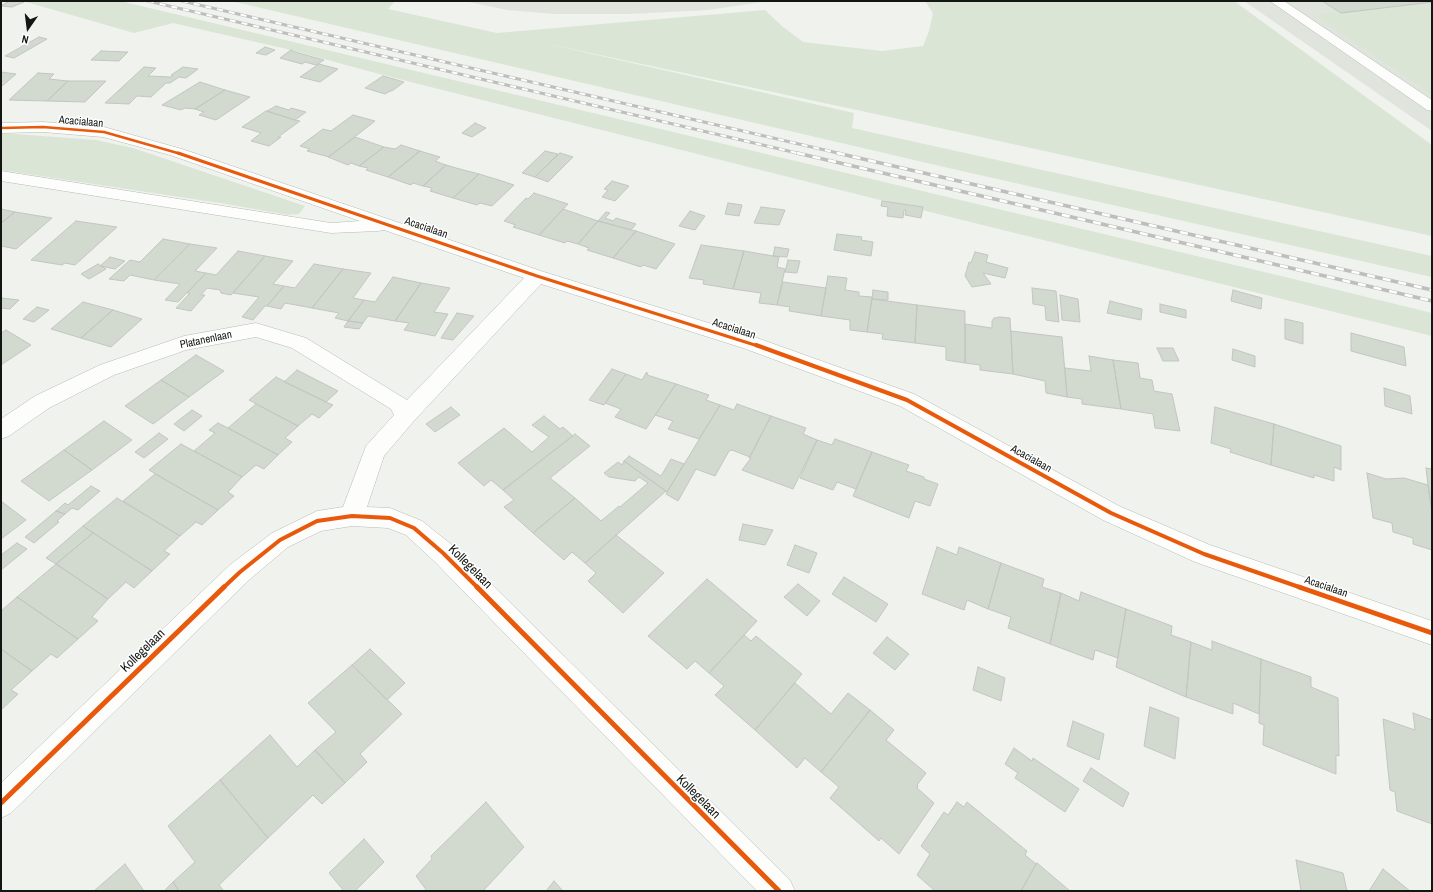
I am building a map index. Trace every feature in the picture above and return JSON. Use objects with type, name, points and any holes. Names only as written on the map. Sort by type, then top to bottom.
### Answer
[{"type":"street","points":[[1276,1],[1432,108]]},
{"type":"street","name":"Acacialaan","points":[[1,128],[43,127],[104,132],[176,152],[537,276],[750,343],[907,400],[1111,513],[1204,554],[1432,633]]},
{"type":"street","name":"Acacialaan","points":[[1,176],[331,228],[389,225]]},
{"type":"street","points":[[352,516],[374,452],[405,416],[537,276]]},
{"type":"street","name":"Platanenlaan","points":[[1,430],[42,402],[107,370],[184,344],[256,330],[298,344],[399,404],[405,416]]},
{"type":"street","name":"Kollegelaan","points":[[1,803],[240,572],[280,540],[317,521],[352,516],[390,518],[414,528],[443,553],[720,833],[780,891]]},
{"type":"shaded area","points":[[464,1],[769,1],[708,10],[630,14],[555,14],[507,10]]},
{"type":"shaded area","points":[[1244,1],[1432,1],[1432,131]]},
{"type":"green space","points":[[23,1],[120,1],[1281,276],[1432,313],[1432,336],[922,210],[922,207],[888,202],[383,75],[291,50],[173,23],[134,33]]},
{"type":"green space","points":[[231,1],[395,1],[388,9],[497,33],[765,10],[783,27],[803,42],[882,51],[923,46],[929,31],[933,13],[925,1],[1234,1],[1432,145],[1432,236],[539,42],[854,113],[852,128],[1432,256],[1432,277],[953,169]]},
{"type":"green space","points":[[1428,1],[1432,1],[1432,95],[1315,15]]},
{"type":"green space","points":[[1,133],[96,140],[133,148],[305,206],[299,214],[288,215],[226,204],[1,170]]},
{"type":"building","points":[[9,1],[24,2],[12,7],[1,6]]},
{"type":"building","points":[[1322,1],[1432,1],[1432,2],[1341,13]]},
{"type":"building","points":[[39,37],[47,39],[14,58],[5,56]]},
{"type":"building","points":[[265,47],[275,50],[266,55],[256,53]]},
{"type":"building","points":[[291,50],[324,60],[316,65],[305,62],[302,64],[280,58]]},
{"type":"building","points":[[101,51],[128,52],[119,61],[91,60]]},
{"type":"building","points":[[319,64],[338,69],[320,82],[300,77]]},
{"type":"building","points":[[144,67],[156,68],[148,76],[171,77],[173,76],[171,75],[183,67],[198,69],[186,78],[179,77],[170,83],[166,83],[151,97],[137,96],[129,104],[105,103]]},
{"type":"building","points":[[1,72],[16,74],[1,87]]},
{"type":"building","points":[[38,73],[54,74],[49,79],[68,81],[47,101],[9,100]]},
{"type":"building","points":[[383,76],[404,82],[392,91],[385,94],[365,88]]},
{"type":"building","points":[[68,81],[106,81],[85,102],[47,101]]},
{"type":"building","points":[[200,82],[225,90],[195,109],[185,108],[181,110],[162,105]]},
{"type":"building","points":[[225,90],[250,97],[216,120],[199,115],[204,112],[195,109]]},
{"type":"building","points":[[276,106],[289,110],[291,108],[306,112],[295,120],[267,111]]},
{"type":"building","points":[[266,111],[300,121],[278,137],[281,137],[269,146],[251,141],[261,133],[242,127]]},
{"type":"building","points":[[353,115],[375,121],[329,157],[307,151],[310,149],[300,146],[323,129],[331,131]]},
{"type":"building","points":[[475,123],[486,128],[472,137],[462,133]]},
{"type":"building","points":[[355,137],[384,147],[359,166],[351,163],[348,165],[328,157]]},
{"type":"building","points":[[401,145],[420,151],[388,177],[366,170],[368,168],[359,166],[384,147],[395,149]]},
{"type":"building","points":[[420,151],[440,157],[435,161],[446,165],[423,186],[413,183],[411,185],[388,177]]},
{"type":"building","points":[[545,151],[558,154],[535,177],[522,173]]},
{"type":"building","points":[[560,153],[573,157],[548,182],[535,177]]},
{"type":"building","points":[[446,165],[479,174],[453,198],[430,191],[432,188],[423,186]]},
{"type":"building","points":[[479,174],[514,185],[492,206],[480,203],[477,205],[453,198]]},
{"type":"building","points":[[612,181],[629,186],[615,201],[602,197],[608,190],[604,189]]},
{"type":"building","points":[[534,193],[568,204],[539,235],[513,227],[516,225],[504,221],[526,198],[528,199]]},
{"type":"building","points":[[882,201],[923,207],[921,218],[905,215],[906,210],[904,210],[903,218],[887,216],[888,207],[881,206]]},
{"type":"building","points":[[728,203],[742,205],[739,216],[725,214]]},
{"type":"building","points":[[761,207],[785,210],[779,225],[754,223]]},
{"type":"building","points":[[1,209],[15,212],[1,223]]},
{"type":"building","points":[[563,209],[598,221],[578,244],[567,241],[565,243],[539,235]]},
{"type":"building","points":[[690,211],[705,216],[695,230],[679,226]]},
{"type":"building","points":[[15,212],[52,218],[16,249],[1,246],[1,223]]},
{"type":"building","points":[[606,212],[610,213],[605,218],[613,221],[616,218],[636,224],[631,230],[598,221]]},
{"type":"building","points":[[76,221],[117,227],[75,265],[65,263],[62,265],[31,260]]},
{"type":"building","points":[[598,221],[636,231],[613,258],[587,250],[589,248],[578,244]]},
{"type":"building","points":[[636,231],[675,244],[656,269],[643,265],[641,267],[613,258]]},
{"type":"building","points":[[837,234],[862,237],[861,240],[873,242],[871,256],[834,250]]},
{"type":"building","points":[[163,239],[190,244],[154,280],[130,275],[124,281],[109,279],[130,260],[140,262]]},
{"type":"building","points":[[190,244],[217,248],[195,271],[206,273],[178,302],[165,300],[180,284],[154,280]]},
{"type":"building","points":[[701,245],[744,251],[733,289],[703,284],[704,280],[689,278]]},
{"type":"building","points":[[775,247],[789,249],[787,257],[773,256]]},
{"type":"building","points":[[238,251],[265,256],[231,295],[221,293],[220,290],[207,288],[201,295],[205,295],[191,311],[176,308],[190,293],[187,293],[206,273],[216,275]]},
{"type":"building","points":[[744,251],[779,257],[777,267],[785,269],[777,305],[759,303],[761,293],[733,289]]},
{"type":"building","points":[[975,252],[988,255],[986,262],[1008,268],[1005,278],[983,273],[991,284],[972,287],[965,276],[969,262],[971,263]]},
{"type":"building","points":[[265,256],[293,261],[273,284],[284,286],[267,306],[265,306],[253,320],[242,317],[259,297],[233,293]]},
{"type":"building","points":[[110,257],[125,261],[115,269],[100,266]]},
{"type":"building","points":[[788,260],[800,261],[797,273],[785,272]]},
{"type":"building","points":[[98,264],[106,269],[89,279],[81,274]]},
{"type":"building","points":[[314,264],[343,269],[312,308],[285,303],[281,309],[267,306],[284,286],[295,288]]},
{"type":"building","points":[[343,269],[371,273],[353,298],[364,300],[348,321],[335,318],[339,313],[312,308]]},
{"type":"building","points":[[828,276],[847,278],[845,290],[859,292],[859,296],[872,297],[867,332],[850,330],[850,320],[821,316]]},
{"type":"building","points":[[393,277],[421,283],[395,321],[368,316],[363,323],[348,321],[364,300],[375,302]]},
{"type":"building","points":[[783,282],[826,288],[821,316],[789,311],[790,307],[777,305]]},
{"type":"building","points":[[421,283],[450,288],[434,312],[448,314],[435,336],[404,330],[409,323],[395,321]]},
{"type":"building","points":[[1032,288],[1056,291],[1059,322],[1046,320],[1045,306],[1033,304]]},
{"type":"building","points":[[873,290],[888,292],[888,300],[872,299]]},
{"type":"building","points":[[1233,290],[1262,298],[1261,309],[1231,301]]},
{"type":"building","points":[[1060,295],[1078,299],[1080,322],[1062,320]]},
{"type":"building","points":[[2,298],[19,300],[10,309],[1,308]]},
{"type":"building","points":[[872,299],[917,305],[915,343],[882,339],[883,334],[867,332]]},
{"type":"building","points":[[1110,301],[1142,309],[1141,320],[1107,313]]},
{"type":"building","points":[[83,302],[113,310],[81,338],[51,329]]},
{"type":"building","points":[[1160,304],[1186,310],[1186,318],[1160,312]]},
{"type":"building","points":[[917,305],[965,311],[965,363],[946,360],[946,347],[915,343]]},
{"type":"building","points":[[37,307],[49,310],[34,322],[23,319]]},
{"type":"building","points":[[113,310],[142,319],[111,347],[81,338]]},
{"type":"building","points":[[457,313],[474,316],[453,340],[441,338]]},
{"type":"building","points":[[994,318],[1010,318],[1013,374],[980,370],[980,365],[965,363],[965,324],[992,328],[992,321]]},
{"type":"building","points":[[1285,319],[1303,323],[1303,344],[1285,339]]},
{"type":"building","points":[[348,321],[363,323],[359,329],[344,327]]},
{"type":"building","points":[[6,330],[31,345],[1,365],[1,333]]},
{"type":"building","points":[[1011,331],[1062,337],[1067,397],[1046,393],[1045,381],[1013,374]]},
{"type":"building","points":[[1351,333],[1404,347],[1406,366],[1351,351]]},
{"type":"building","points":[[1157,348],[1173,348],[1179,361],[1163,361]]},
{"type":"building","points":[[1233,349],[1255,356],[1255,367],[1232,360]]},
{"type":"building","points":[[196,355],[224,371],[189,397],[161,380]]},
{"type":"building","points":[[1089,356],[1113,360],[1121,409],[1082,404],[1082,399],[1067,397],[1065,368],[1091,371]]},
{"type":"building","points":[[1113,360],[1138,363],[1140,378],[1152,380],[1154,391],[1172,394],[1180,431],[1155,428],[1153,414],[1121,409]]},
{"type":"building","points":[[612,369],[626,374],[604,405],[589,400]]},
{"type":"building","points":[[297,370],[338,391],[326,402],[284,382]]},
{"type":"building","points":[[646,373],[648,373],[647,375],[676,384],[646,429],[615,417],[621,409],[605,403],[626,374],[642,380]]},
{"type":"building","points":[[276,377],[333,405],[319,418],[312,414],[298,426],[249,400]]},
{"type":"building","points":[[161,380],[189,397],[153,424],[125,406]]},
{"type":"building","points":[[676,384],[709,395],[706,400],[720,405],[699,439],[668,429],[673,421],[655,415]]},
{"type":"building","points":[[1384,388],[1410,396],[1412,414],[1385,406]]},
{"type":"building","points":[[256,404],[298,426],[285,438],[292,442],[278,455],[228,428]]},
{"type":"building","points":[[737,404],[771,416],[750,457],[732,450],[729,451],[715,476],[696,469],[678,501],[666,494],[720,405],[734,410]]},
{"type":"building","points":[[451,407],[460,415],[435,432],[426,424]]},
{"type":"building","points":[[1215,407],[1274,424],[1271,465],[1230,452],[1231,449],[1211,443]]},
{"type":"building","points":[[192,410],[202,416],[184,431],[174,424]]},
{"type":"building","points":[[544,416],[560,429],[563,427],[573,436],[503,490],[491,480],[484,486],[458,463],[504,428],[532,452],[549,437],[532,425]]},
{"type":"building","points":[[771,416],[806,428],[803,434],[817,440],[793,489],[742,470],[751,458],[749,458]]},
{"type":"building","points":[[104,421],[132,440],[92,470],[64,450]]},
{"type":"building","points":[[218,423],[278,455],[264,469],[256,465],[242,477],[194,451],[215,433],[209,430]]},
{"type":"building","points":[[1274,424],[1341,446],[1341,470],[1334,467],[1334,481],[1314,475],[1314,478],[1271,465]]},
{"type":"building","points":[[159,433],[168,439],[144,458],[135,452]]},
{"type":"building","points":[[575,434],[590,446],[550,478],[575,498],[533,533],[504,507],[514,500],[503,490]]},
{"type":"building","points":[[835,439],[872,452],[856,489],[837,482],[833,490],[800,478],[817,440],[832,445]]},
{"type":"building","points":[[181,444],[242,477],[228,492],[234,496],[218,510],[149,470]]},
{"type":"building","points":[[64,450],[92,470],[49,501],[21,481]]},
{"type":"building","points":[[872,452],[909,465],[906,471],[924,477],[924,479],[938,484],[930,506],[915,501],[909,518],[853,496]]},
{"type":"building","points":[[629,456],[661,476],[671,459],[684,464],[667,492],[624,461]]},
{"type":"building","points":[[624,461],[666,491],[585,563],[572,552],[564,560],[533,533],[575,498],[601,521],[619,506],[620,507],[648,483],[639,477],[635,481],[609,477],[604,473],[618,462],[622,465]]},
{"type":"building","points":[[1426,468],[1432,469],[1432,512],[1428,485]]},
{"type":"building","points":[[1367,473],[1386,479],[1404,478],[1428,485],[1432,512],[1432,550],[1413,544],[1413,538],[1393,532],[1392,523],[1373,518]]},
{"type":"building","points":[[155,474],[218,510],[202,525],[196,522],[180,536],[123,501]]},
{"type":"building","points":[[91,486],[100,491],[78,510],[72,508],[65,514],[56,511],[65,503],[68,505]]},
{"type":"building","points":[[117,498],[180,536],[164,551],[170,554],[152,571],[83,526]]},
{"type":"building","points":[[1,501],[26,520],[1,539]]},
{"type":"building","points":[[56,511],[65,514],[57,521],[59,522],[34,543],[25,537]]},
{"type":"building","points":[[743,524],[773,530],[765,545],[739,540]]},
{"type":"building","points":[[83,526],[93,533],[56,564],[46,558]]},
{"type":"building","points":[[93,533],[152,571],[134,588],[126,582],[108,599],[56,564]]},
{"type":"building","points":[[616,535],[664,573],[623,613],[588,581],[596,573],[585,563]]},
{"type":"building","points":[[17,543],[27,549],[1,570],[1,555]]},
{"type":"building","points":[[795,545],[817,553],[809,573],[787,565]]},
{"type":"building","points":[[937,547],[957,555],[959,547],[1001,563],[988,609],[967,600],[964,610],[922,594]]},
{"type":"building","points":[[1001,563],[1044,579],[1042,587],[1061,593],[1050,644],[1008,628],[1011,617],[988,609]]},
{"type":"building","points":[[56,564],[108,599],[92,617],[98,621],[78,639],[17,597]]},
{"type":"building","points":[[844,577],[888,604],[876,622],[832,594]]},
{"type":"building","points":[[707,579],[757,621],[709,673],[695,661],[687,669],[648,636]]},
{"type":"building","points":[[798,584],[820,601],[807,616],[784,597]]},
{"type":"building","points":[[1081,592],[1126,609],[1118,658],[1095,650],[1093,660],[1050,644],[1061,593],[1079,601]]},
{"type":"building","points":[[17,597],[78,639],[57,658],[51,654],[32,671],[1,649],[1,611]]},
{"type":"building","points":[[1126,609],[1172,626],[1171,635],[1191,642],[1186,697],[1116,667]]},
{"type":"building","points":[[744,635],[751,641],[756,636],[802,674],[755,730],[715,695],[724,686],[709,673]]},
{"type":"building","points":[[887,637],[909,654],[895,670],[873,653]]},
{"type":"building","points":[[1212,641],[1261,659],[1259,714],[1233,703],[1233,714],[1186,697],[1191,642],[1212,650]]},
{"type":"building","points":[[1,649],[32,671],[11,690],[18,694],[1,710]]},
{"type":"building","points":[[370,649],[405,683],[387,700],[352,665]]},
{"type":"building","points":[[1261,659],[1311,677],[1311,687],[1338,698],[1339,756],[1336,755],[1336,774],[1263,745],[1264,725],[1259,723]]},
{"type":"building","points":[[352,665],[402,714],[360,754],[367,762],[345,783],[315,750],[336,732],[308,703]]},
{"type":"building","points":[[978,667],[1005,678],[1001,701],[973,690]]},
{"type":"building","points":[[795,683],[831,714],[848,693],[870,710],[821,772],[805,758],[797,768],[755,730]]},
{"type":"building","points":[[1150,707],[1179,718],[1175,759],[1144,746]]},
{"type":"building","points":[[870,710],[894,730],[886,740],[926,773],[917,785],[917,788],[934,803],[899,854],[881,838],[879,841],[830,798],[839,787],[821,772]]},
{"type":"building","points":[[1413,713],[1432,720],[1432,824],[1397,811],[1395,792],[1390,790],[1383,719],[1415,730]]},
{"type":"building","points":[[1073,721],[1104,734],[1099,760],[1067,746]]},
{"type":"building","points":[[270,735],[297,767],[315,750],[345,783],[322,804],[313,795],[268,838],[220,780]]},
{"type":"building","points":[[1014,748],[1032,761],[1033,758],[1079,789],[1065,812],[1015,778],[1018,773],[1005,764]]},
{"type":"building","points":[[1091,768],[1129,793],[1123,807],[1083,781]]},
{"type":"building","points":[[220,780],[268,838],[219,885],[224,891],[179,891],[173,882],[195,862],[168,826]]},
{"type":"building","points":[[486,802],[524,847],[483,891],[427,891],[416,876],[432,859],[431,856]]},
{"type":"building","points":[[957,802],[964,807],[967,802],[1027,851],[1025,855],[1036,864],[1021,891],[935,891],[917,875],[930,854],[921,846],[944,812],[948,815]]},
{"type":"building","points":[[364,839],[384,862],[355,891],[344,891],[329,873]]},
{"type":"building","points":[[1296,860],[1343,873],[1347,891],[1301,891]]},
{"type":"building","points":[[1037,863],[1070,891],[1021,891]]},
{"type":"building","points":[[125,864],[144,891],[94,891]]},
{"type":"building","points":[[1383,869],[1410,891],[1369,891]]},
{"type":"building","points":[[554,881],[563,891],[546,891]]},
{"type":"building","points":[[173,882],[179,891],[164,891]]},
{"type":"railway","points":[[148,1],[801,154]]},
{"type":"railway","points":[[182,1],[842,154]]},
{"type":"railway","points":[[797,153],[1432,301]]},
{"type":"railway","points":[[837,153],[1432,290]]},
{"type":"cycle path","points":[[1,128],[43,127],[104,132],[176,152],[537,276],[750,343],[907,400],[1111,513],[1204,554],[1432,633]]},
{"type":"cycle path","points":[[1,803],[240,572],[280,540],[317,521],[352,516],[390,518],[414,528],[443,553],[779,891]]}]
